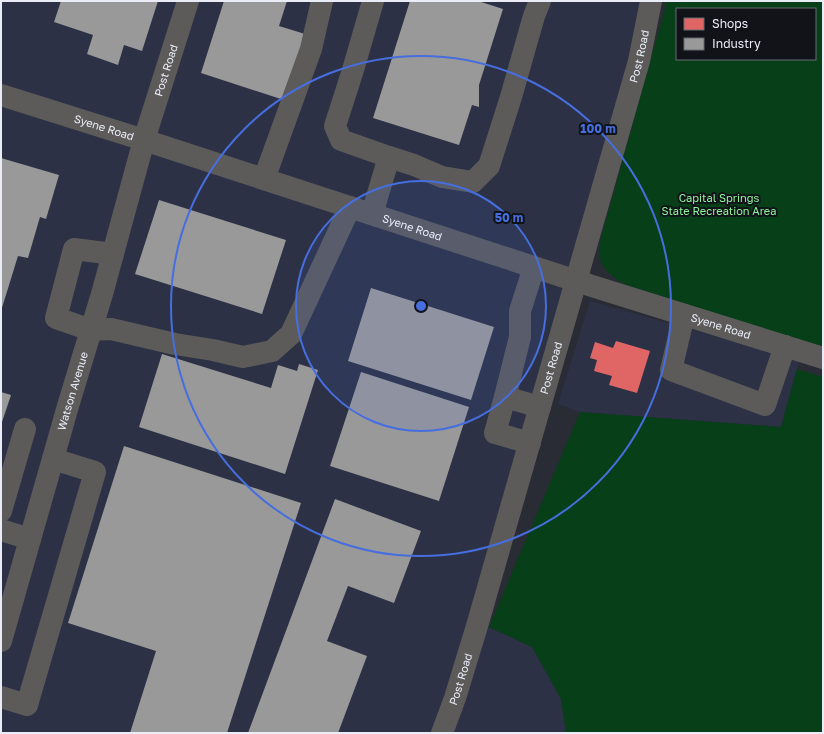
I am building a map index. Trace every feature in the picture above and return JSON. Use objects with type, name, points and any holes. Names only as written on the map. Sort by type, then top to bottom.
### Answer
[{"type":"street","name":"Post Road","points":[[144,140],[188,1]]},
{"type":"street","points":[[264,179],[311,49],[322,1]]},
{"type":"street","points":[[373,1],[354,70],[335,126],[341,140],[414,165],[442,177],[473,182],[489,166],[511,97],[534,16],[540,1]]},
{"type":"street","name":"Post Road","points":[[442,733],[455,698],[477,626],[530,442],[639,61],[652,1]]},
{"type":"street","name":"Syene Road","points":[[1,95],[576,281],[823,358]]},
{"type":"street","name":"Watson Avenue","points":[[1,641],[113,254],[144,140]]},
{"type":"street","points":[[372,214],[389,157]]},
{"type":"street","points":[[113,254],[74,249],[56,318],[91,330],[111,329],[175,344],[213,350],[242,357],[272,352],[290,334],[350,207]]},
{"type":"street","points":[[530,442],[495,433],[520,337],[520,311],[534,267]]},
{"type":"street","points":[[684,315],[671,370],[764,405],[785,346]]},
{"type":"street","points":[[505,397],[540,406]]},
{"type":"street","points":[[1,511],[25,429]]},
{"type":"street","points":[[1,697],[27,705],[95,472],[53,459]]},
{"type":"street","points":[[1,530],[30,539]]},
{"type":"shaded area","points":[[1,1],[651,1],[478,626],[489,627],[532,647],[561,699],[566,733],[1,733]]},
{"type":"shaded area","points":[[590,301],[800,360],[781,427],[580,412],[558,404]]},
{"type":"green space","name":"Capital Springs State Recreation Area","points":[[667,1],[823,1],[823,348],[627,285],[608,272],[601,263],[599,251],[600,242]]},
{"type":"green space","points":[[797,369],[823,377],[823,733],[566,733],[561,699],[532,647],[489,627],[580,412],[781,427]]},
{"type":"building: Shops","points":[[616,341],[650,351],[637,393],[609,385],[612,376],[594,371],[597,360],[590,358],[595,342],[613,348]]},
{"type":"building: Industry","points":[[61,1],[158,1],[142,51],[124,45],[118,65],[87,54],[93,35],[54,22]]},
{"type":"building: Industry","points":[[224,1],[287,1],[279,26],[305,34],[284,100],[201,73]]},
{"type":"building: Industry","points":[[410,1],[478,1],[503,9],[479,85],[479,107],[472,105],[459,145],[373,118]]},
{"type":"building: Industry","points":[[1,158],[59,175],[46,219],[40,217],[28,258],[18,256],[1,311]]},
{"type":"building: Industry","points":[[159,200],[286,240],[262,314],[135,274]]},
{"type":"building: Industry","points":[[371,288],[494,327],[471,400],[348,361]]},
{"type":"building: Industry","points":[[162,354],[271,388],[278,365],[297,371],[299,364],[318,370],[285,474],[139,427]]},
{"type":"building: Industry","points":[[361,372],[469,407],[439,501],[330,466]]},
{"type":"building: Industry","points":[[1,392],[11,395],[1,425]]},
{"type":"building: Industry","points":[[124,446],[301,503],[227,733],[130,733],[156,651],[68,623]]},
{"type":"building: Industry","points":[[335,499],[421,531],[394,603],[348,586],[327,641],[367,656],[338,733],[248,733]]}]
